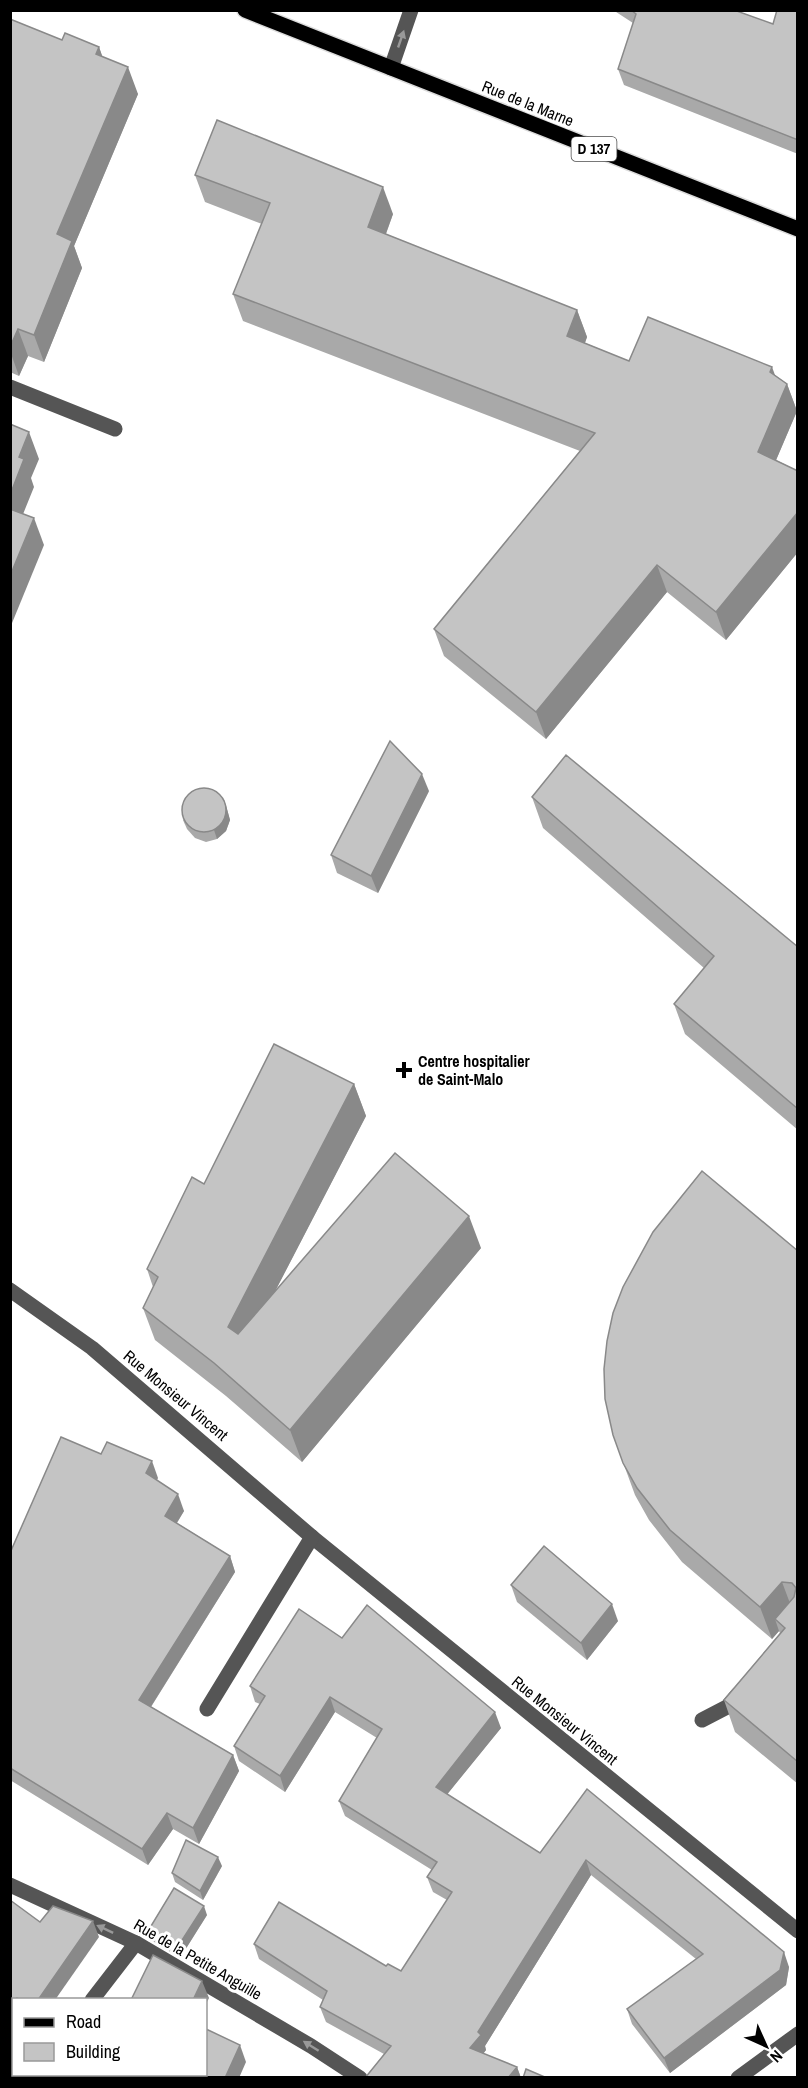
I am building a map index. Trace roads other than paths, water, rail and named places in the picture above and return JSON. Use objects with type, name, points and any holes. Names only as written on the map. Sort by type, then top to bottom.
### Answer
[{"type":"main road","name":"Rue de la Marne","points":[[245,10],[798,228]]},
{"type":"street","points":[[391,68],[411,10]]},
{"type":"street","points":[[10,387],[115,429]]},
{"type":"street","name":"Rue Monsieur Vincent","points":[[10,1290],[92,1348],[312,1537],[798,1931]]},
{"type":"street","points":[[207,1709],[312,1537]]},
{"type":"street","points":[[702,1720],[726,1707],[748,1682]]},
{"type":"street","name":"Rue de la Petite Anguille","points":[[10,1885],[136,1943],[311,2046],[360,2078]]},
{"type":"street","points":[[94,1998],[136,1943]]},
{"type":"street","points":[[738,2078],[798,2034]]},
{"type":"place","name":"Centre hospitalier de Saint-Malo","points":[[404,1070]]}]
